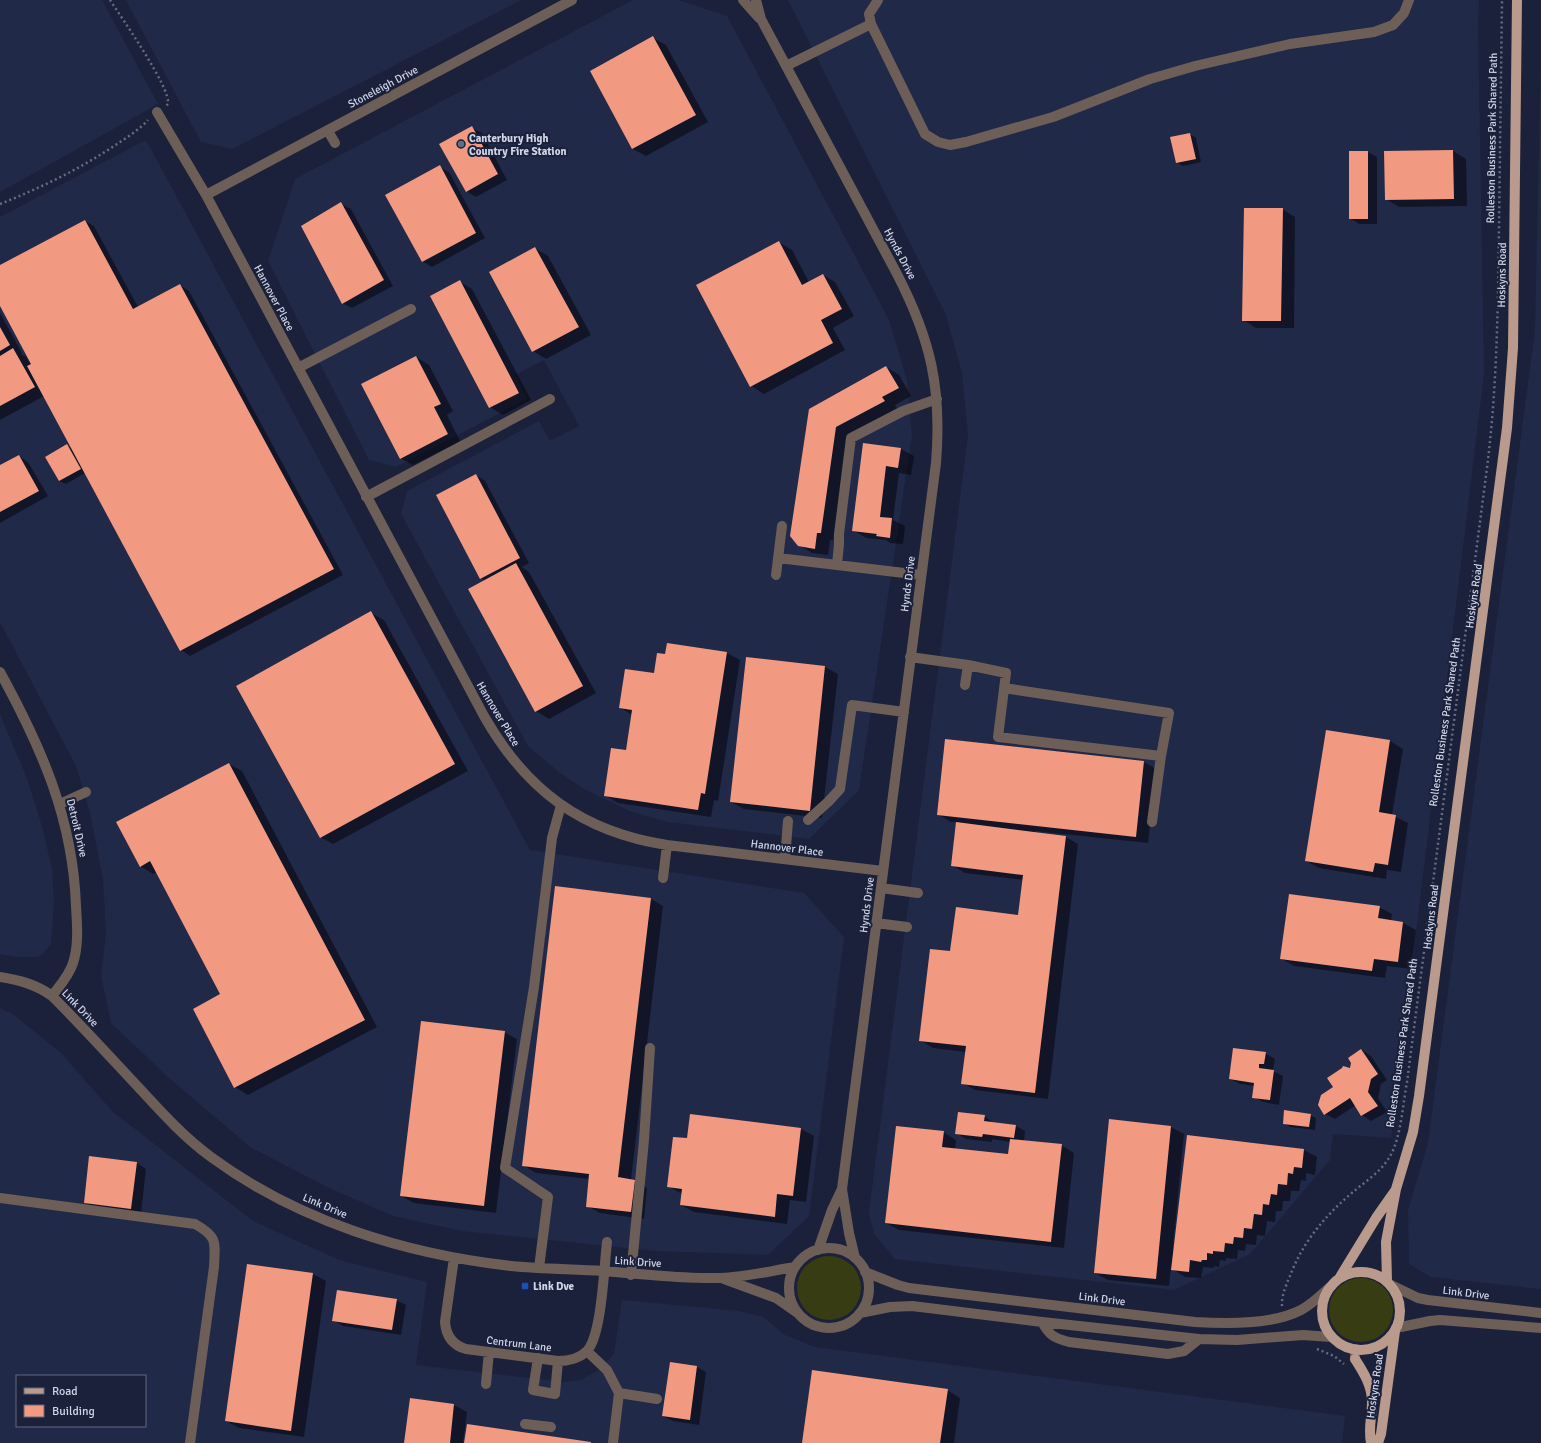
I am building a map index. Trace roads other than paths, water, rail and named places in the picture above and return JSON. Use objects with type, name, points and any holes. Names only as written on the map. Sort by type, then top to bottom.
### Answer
[{"type":"main road","name":"Hoskyns Road","points":[[1389,1283],[1386,1242],[1396,1189],[1413,1132],[1421,1084],[1507,428],[1513,341],[1517,0]]},
{"type":"main road","name":"Hoskyns Road","points":[[1340,1277],[1376,1218],[1396,1189]]},
{"type":"main road","points":[[1365,1271],[1376,1274],[1389,1283],[1397,1296],[1400,1305],[1400,1316],[1396,1330],[1387,1340],[1378,1346],[1355,1354],[1331,1336],[1323,1322],[1323,1301],[1330,1287],[1340,1277],[1352,1272],[1365,1271]]},
{"type":"main road","name":"Hoskyns Road","points":[[1378,1443],[1381,1434],[1396,1330]]},
{"type":"main road","name":"Hoskyns Road","points":[[1355,1354],[1365,1375],[1371,1393],[1372,1408],[1369,1432],[1371,1443]]},
{"type":"street","name":"Stoneleigh Drive","points":[[206,195],[572,0]]},
{"type":"street","name":"Hynds Drive","points":[[743,0],[761,19]]},
{"type":"street","name":"Hynds Drive","points":[[756,0],[761,19],[911,303],[926,340],[932,364],[937,399],[938,438],[936,463],[842,1188],[849,1233],[855,1258]]},
{"type":"street","points":[[878,0],[869,14],[871,24],[925,134],[938,142],[950,145],[966,142],[1053,117],[1150,79],[1195,66],[1290,44],[1374,32],[1393,25],[1404,13],[1409,0]]},
{"type":"street","points":[[786,66],[871,24]]},
{"type":"street","name":"Hannover Place","points":[[157,112],[206,195],[366,497],[496,737],[522,771],[547,795],[561,805],[616,833],[638,840],[667,845],[883,871]]},
{"type":"street","points":[[328,130],[335,143]]},
{"type":"street","points":[[298,368],[411,309]]},
{"type":"street","points":[[366,497],[550,399]]},
{"type":"street","points":[[836,565],[851,438],[903,410],[937,399]]},
{"type":"street","points":[[776,575],[782,526]]},
{"type":"street","points":[[778,558],[921,575]]},
{"type":"street","points":[[910,657],[968,665],[1006,673],[998,737],[1161,756]]},
{"type":"street","points":[[965,685],[968,665]]},
{"type":"street","name":"Detroit Drive","points":[[0,672],[36,742],[48,770],[60,804],[73,869],[76,892],[75,954],[69,973],[52,996]]},
{"type":"street","points":[[1004,688],[1169,713],[1161,756],[1152,822]]},
{"type":"street","points":[[808,820],[840,789],[852,705],[904,712]]},
{"type":"street","points":[[60,804],[86,792]]},
{"type":"street","points":[[539,1268],[548,1197],[505,1168],[534,987],[552,838],[561,805]]},
{"type":"street","points":[[786,859],[788,821]]},
{"type":"street","points":[[663,878],[667,845]]},
{"type":"street","points":[[881,888],[918,893]]},
{"type":"street","points":[[876,923],[907,927]]},
{"type":"street","name":"Link Drive","points":[[0,977],[30,984],[46,991],[52,996],[177,1128],[205,1152],[234,1172],[282,1200],[338,1225],[404,1247],[454,1258],[539,1268],[604,1271],[631,1275],[720,1278],[756,1274],[795,1267]]},
{"type":"street","points":[[631,1275],[644,1140],[650,1048]]},
{"type":"street","name":"Hynds Drive","points":[[818,1250],[832,1210],[842,1188]]},
{"type":"street","points":[[0,1198],[195,1224],[207,1231],[215,1244],[214,1267],[190,1443]]},
{"type":"street","points":[[607,1242],[599,1319],[591,1344],[587,1351],[607,1370],[619,1393],[613,1443]]},
{"type":"street","points":[[838,1249],[855,1258],[865,1272],[869,1284],[868,1296],[860,1313],[856,1318],[843,1326],[830,1328],[816,1326],[803,1319],[798,1314],[790,1299],[790,1277],[795,1267],[805,1256],[818,1250],[838,1249]]},
{"type":"street","name":"Centrum Lane","points":[[454,1258],[446,1311],[446,1330],[449,1337],[460,1347],[558,1361],[574,1359],[587,1351]]},
{"type":"street","name":"Link Drive","points":[[865,1272],[909,1288],[1195,1322],[1220,1323],[1267,1320],[1294,1312],[1313,1302],[1330,1287]]},
{"type":"street","name":"Link Drive","points":[[720,1278],[776,1298],[798,1314]]},
{"type":"street","name":"Link Drive","points":[[1389,1283],[1418,1298],[1428,1300],[1541,1313]]},
{"type":"street","points":[[860,1313],[890,1307],[912,1306],[1199,1339],[1237,1340],[1303,1335],[1331,1336]]},
{"type":"street","points":[[1396,1330],[1430,1320],[1541,1328]]},
{"type":"street","points":[[1042,1322],[1048,1333],[1057,1339],[1069,1342],[1168,1354],[1184,1351],[1199,1339]]},
{"type":"street","points":[[486,1384],[489,1352]]},
{"type":"street","points":[[538,1358],[533,1390],[555,1394],[558,1361]]},
{"type":"street","points":[[619,1393],[656,1399]]},
{"type":"street","points":[[526,1424],[551,1427]]},
{"type":"place","name":"Canterbury High Country Fire Station","points":[[461,144]]},
{"type":"place","name":"Link Dve","points":[[525,1286]]}]
